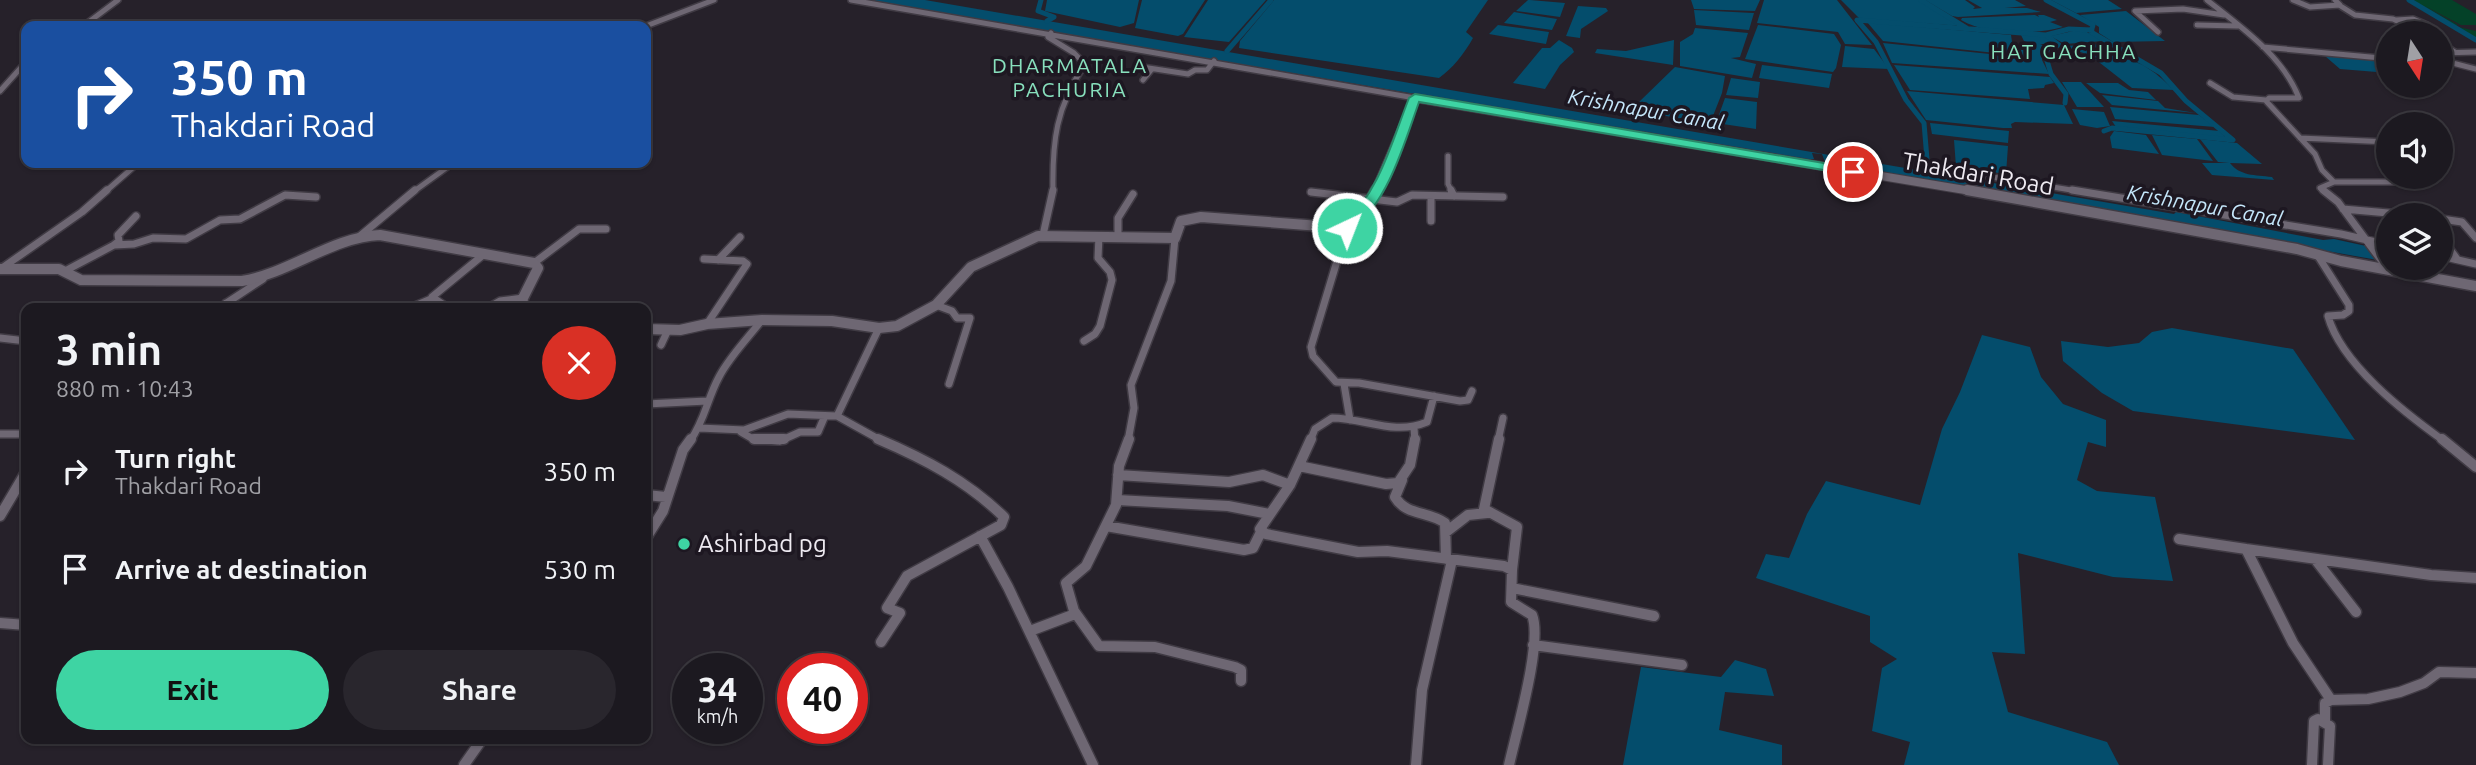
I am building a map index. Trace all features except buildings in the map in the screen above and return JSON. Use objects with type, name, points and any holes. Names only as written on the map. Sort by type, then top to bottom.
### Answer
[{"type":"street","points":[[90,21],[118,0]]},
{"type":"street","points":[[651,24],[714,0]]},
{"type":"street","points":[[851,0],[1415,98],[1396,149],[1372,200],[1363,214],[1347,228],[1310,352],[1333,380],[1344,384],[1359,383],[1464,401],[1472,391]]},
{"type":"street","points":[[2207,0],[2263,47],[2285,71],[2300,96],[2294,99],[2266,100],[2233,97],[2210,83]]},
{"type":"street","points":[[2293,0],[2305,7],[2337,3],[2361,17],[2419,21]]},
{"type":"street","points":[[2158,32],[2135,11],[2181,9],[2224,15]]},
{"type":"street","points":[[2197,25],[2237,26]]},
{"type":"street","points":[[1043,234],[1053,193],[1052,147],[1055,134],[1068,89],[1085,64],[1074,53],[1048,37],[1051,33]]},
{"type":"street","points":[[2263,47],[2376,58]]},
{"type":"street","points":[[2455,52],[2476,52]]},
{"type":"street","points":[[1142,67],[1188,74],[1193,70],[1207,70],[1214,61]]},
{"type":"street","points":[[2454,64],[2476,69]]},
{"type":"street","points":[[0,91],[21,68]]},
{"type":"street","points":[[1143,80],[1152,69]]},
{"type":"street","name":"Thakdari Road","points":[[1415,98],[1980,193],[2297,249],[2318,256],[2376,266]]},
{"type":"street","points":[[2266,100],[2315,154],[2322,170],[2334,182]]},
{"type":"street","points":[[2300,138],[2376,141]]},
{"type":"street","points":[[1448,156],[1448,184],[1454,196]]},
{"type":"street","points":[[1,268],[85,209],[132,168]]},
{"type":"street","points":[[226,303],[265,277],[360,236],[445,168]]},
{"type":"street","points":[[1962,172],[2376,243]]},
{"type":"street","points":[[2376,182],[2334,182],[2320,188],[2339,202],[2376,253]]},
{"type":"street","points":[[1311,192],[1397,202],[1412,195],[1503,197]]},
{"type":"street","points":[[1118,236],[1118,218],[1133,194]]},
{"type":"street","points":[[114,245],[134,244],[153,238],[186,239],[220,220],[240,219],[285,195],[316,197]]},
{"type":"street","points":[[1430,221],[1431,196]]},
{"type":"street","points":[[2343,209],[2376,212]]},
{"type":"street","points":[[65,271],[114,245],[119,240],[118,235],[136,216]]},
{"type":"street","points":[[1241,681],[1241,670],[1234,667],[1155,647],[1100,646],[1075,614],[1066,581],[1086,566],[1117,500],[1118,475],[1129,439],[1134,408],[1131,385],[1171,281],[1175,238],[1181,221],[1192,217],[1347,228]]},
{"type":"street","points":[[2453,224],[2468,227],[2476,238]]},
{"type":"street","points":[[534,263],[579,229],[606,229]]},
{"type":"street","points":[[651,330],[762,320],[832,321],[879,328],[903,324],[936,305],[971,267],[992,255],[1043,234],[1175,238]]},
{"type":"street","points":[[360,236],[418,240],[457,251],[534,263],[538,268],[523,303],[497,303]]},
{"type":"street","points":[[1084,341],[1098,331],[1112,280],[1098,258],[1098,236]]},
{"type":"street","points":[[718,260],[740,237]]},
{"type":"street","points":[[2453,254],[2457,259]]},
{"type":"street","points":[[422,303],[431,299],[446,283],[483,255]]},
{"type":"street","points":[[2318,256],[2349,305],[2349,311],[2343,315],[2328,316],[2328,322],[2336,336],[2394,404],[2476,467]]},
{"type":"street","points":[[2453,258],[2476,264]]},
{"type":"street","points":[[704,259],[743,261],[747,264],[707,324]]},
{"type":"street","points":[[1,268],[52,268],[65,271],[81,280],[186,282],[265,277]]},
{"type":"street","name":"Thakdari Road","points":[[2449,280],[2476,286]]},
{"type":"street","points":[[431,299],[439,303]]},
{"type":"street","points":[[936,305],[953,311],[957,317],[970,318],[949,384]]},
{"type":"street","points":[[651,530],[660,516],[678,471],[683,450],[699,428],[707,401],[726,364],[762,320]]},
{"type":"street","points":[[837,416],[879,328]]},
{"type":"street","points":[[661,345],[668,330]]},
{"type":"street","points":[[0,338],[21,340]]},
{"type":"street","points":[[1344,384],[1350,420]]},
{"type":"street","points":[[1106,526],[1244,550],[1252,548],[1262,533],[1260,526],[1290,485],[1315,429],[1332,418],[1394,428],[1414,428],[1427,422],[1434,396]]},
{"type":"street","points":[[651,404],[707,401]]},
{"type":"street","points":[[699,428],[741,432],[784,415],[824,418],[837,416],[868,435],[924,458],[991,503],[1003,515],[1003,521],[980,536],[907,576],[887,608],[900,611],[900,614],[881,642]]},
{"type":"street","points":[[741,432],[753,439],[780,441],[800,432],[818,432],[824,418]]},
{"type":"street","points":[[1487,513],[1485,504],[1503,418]]},
{"type":"street","points":[[1414,428],[1417,440],[1395,497],[1405,510],[1438,518],[1444,523],[1449,560],[1422,691],[1416,765]]},
{"type":"street","points":[[0,435],[21,434]]},
{"type":"street","points":[[1299,466],[1386,484],[1402,480]]},
{"type":"street","points":[[1118,475],[1229,482],[1264,475],[1290,485]]},
{"type":"street","points":[[0,516],[21,480]]},
{"type":"street","points":[[0,497],[11,495]]},
{"type":"street","points":[[651,496],[666,497]]},
{"type":"street","points":[[1117,500],[1187,506],[1219,505],[1269,514]]},
{"type":"street","points":[[1446,532],[1468,515],[1487,513],[1508,520],[1517,527],[1511,603],[1534,617],[1532,645],[1509,765]]},
{"type":"street","points":[[1262,533],[1358,552],[1387,551],[1504,566],[1512,570]]},
{"type":"street","points":[[980,536],[1030,631],[1093,765]]},
{"type":"street","points":[[2179,539],[2431,575],[2476,578]]},
{"type":"street","points":[[2246,549],[2293,643],[2331,700]]},
{"type":"street","points":[[2315,559],[2356,612]]},
{"type":"street","points":[[1512,588],[1654,616]]},
{"type":"street","points":[[1030,631],[1075,614]]},
{"type":"street","points":[[0,623],[21,625]]},
{"type":"street","points":[[1532,645],[1682,665]]},
{"type":"street","points":[[2325,721],[2325,703],[2331,700],[2368,699],[2399,692],[2424,683],[2439,672],[2476,673]]},
{"type":"street","points":[[2312,765],[2314,721],[2318,719],[2330,726],[2328,765]]},
{"type":"street","points":[[464,765],[479,744]]},
{"type":"green space","points":[[2413,0],[2452,0],[2476,14],[2476,25],[2461,25],[2423,5],[2451,21]]},
{"type":"green space","points":[[2457,27],[2476,31],[2476,38],[2468,33]]},
{"type":"water","points":[[862,0],[925,0],[2174,214],[2176,212],[2323,240],[2334,239],[2376,248],[2376,260],[1838,165],[1825,162],[1822,154],[1812,153],[1814,159],[1803,160]]},
{"type":"water","points":[[1047,0],[1139,0],[1134,23],[1120,27],[1045,11]]},
{"type":"water","points":[[1142,0],[1205,0],[1183,34],[1178,36],[1135,28]]},
{"type":"water","points":[[1208,0],[1266,0],[1229,42],[1184,37]]},
{"type":"water","points":[[1274,0],[1488,0],[1466,32],[1473,38],[1470,44],[1454,65],[1439,78],[1239,48],[1240,41]]},
{"type":"water","points":[[1528,0],[1565,3],[1560,17],[1516,11]]},
{"type":"water","points":[[1691,0],[1760,0],[1755,11],[1694,9]]},
{"type":"water","points":[[1764,0],[1837,0],[1872,45],[1845,44],[1838,32],[1757,23]]},
{"type":"water","points":[[1841,0],[1919,0],[1963,26],[1860,19]]},
{"type":"water","points":[[1925,0],[1965,0],[1975,7],[1973,9],[1982,8],[1968,0],[2015,0],[2026,6],[2005,8],[2027,8],[2041,12],[1958,17]]},
{"type":"water","points":[[2051,0],[2108,0],[2122,9],[2076,13]]},
{"type":"water","points":[[1578,6],[1606,8],[1608,11],[1581,29],[1580,38],[1566,36]]},
{"type":"water","points":[[1694,10],[1754,13],[1749,30],[1696,25]]},
{"type":"water","points":[[2126,11],[2165,41],[2113,42],[2099,33],[2099,27],[2080,15]]},
{"type":"water","points":[[1514,12],[1557,19],[1552,30],[1504,23]]},
{"type":"water","points":[[2035,15],[2057,20],[2050,22],[2063,27],[2038,32],[2011,32],[1984,29],[1961,20],[1962,18]]},
{"type":"water","points":[[1867,22],[2011,35],[2014,55],[1883,41]]},
{"type":"water","points":[[1498,25],[1549,32],[1546,44],[1489,34]]},
{"type":"water","points":[[1758,25],[1834,34],[1841,45],[1836,68],[1833,72],[1745,59]]},
{"type":"water","points":[[1695,28],[1748,33],[1740,57],[1731,58],[1756,64],[1752,78],[1680,66],[1680,42],[1693,34]]},
{"type":"water","points":[[2078,30],[2103,41],[2065,44],[2050,36]]},
{"type":"water","points":[[2021,35],[2045,36],[2054,44],[2040,44],[2045,46],[2042,60],[2049,74],[1892,63],[1883,43],[2019,57],[2020,42],[2030,43],[2024,41]]},
{"type":"water","points":[[1559,40],[1574,52],[1560,65],[1545,89],[1513,83],[1542,48],[1550,48]]},
{"type":"water","points":[[1674,40],[1673,65],[1595,53],[1597,49],[1626,51]]},
{"type":"water","points":[[2108,44],[2130,56],[2119,59],[2142,65],[2174,90],[2132,88],[2095,59],[2114,58],[2097,58],[2064,46]]},
{"type":"water","points":[[1845,46],[1874,49],[1889,69],[1842,67]]},
{"type":"water","points":[[2325,56],[2376,59],[2376,72],[2340,69]]},
{"type":"water","points":[[1762,65],[1832,74],[1829,88],[1759,78]]},
{"type":"water","points":[[1894,65],[2050,77],[2054,83],[2045,85],[2044,88],[2028,89],[2030,99],[1910,90]]},
{"type":"water","name":"Krishnapur Canal","points":[[1675,67],[1725,76],[1722,93],[1711,121],[1687,120],[1635,110],[1640,101]]},
{"type":"water","points":[[1731,78],[1760,82],[1758,98],[1726,95]]},
{"type":"water","points":[[2062,82],[2081,82],[2104,107],[2077,107]]},
{"type":"water","points":[[2086,83],[2118,83],[2129,90],[2148,92],[2156,100],[2100,93]]},
{"type":"water","points":[[1907,91],[2064,105],[2073,124],[2015,122],[2011,124],[2012,128],[2003,128],[1926,120]]},
{"type":"water","points":[[2102,95],[2158,101],[2165,108],[2196,113],[2112,105]]},
{"type":"water","points":[[1725,98],[1757,102],[1756,129],[1716,123]]},
{"type":"water","points":[[2110,107],[2199,115],[2215,127],[2115,119]]},
{"type":"water","points":[[2072,109],[2104,112],[2110,126],[2097,128],[2080,125]]},
{"type":"water","points":[[2112,121],[2220,131],[2226,138],[2116,127]]},
{"type":"water","points":[[1930,123],[2009,131],[2008,143],[1932,134]]},
{"type":"water","points":[[2114,131],[2146,135],[2159,154],[2112,148],[2110,137]]},
{"type":"water","points":[[2152,135],[2197,139],[2213,161],[2162,155]]},
{"type":"water","points":[[2200,139],[2237,143],[2262,164],[2230,163],[2234,167],[2243,173],[2272,177],[2274,180],[2212,175],[2202,163],[2229,163],[2218,162]]},
{"type":"water","points":[[1954,140],[2008,146],[2006,174],[1956,167]]},
{"type":"water","points":[[2172,328],[2293,349],[2355,440],[2133,411],[2102,393],[2063,361],[2061,341],[2108,347],[2139,343],[2152,332]]},
{"type":"water","points":[[1982,335],[2030,347],[2041,377],[2063,404],[2106,420],[2106,447],[2088,442],[2077,480],[2097,491],[2155,497],[2173,581],[2113,577],[2018,553],[2025,654],[1992,652],[2008,712],[2107,742],[2119,765],[1904,765],[1910,742],[1872,731],[1882,668],[1897,659],[1870,642],[1870,616],[1756,578],[1766,554],[1789,558],[1807,514],[1826,481],[1920,505],[1942,429]]},
{"type":"water","points":[[1735,660],[1766,669],[1774,696],[1725,692],[1719,730],[1782,745],[1782,765],[1623,765],[1641,667],[1721,677]]},
{"type":"waterway","points":[[1041,0],[1038,11],[1054,17],[1047,21]]},
{"type":"waterway","points":[[1227,51],[1271,0]]},
{"type":"waterway","points":[[1921,0],[1968,29]]},
{"type":"waterway","points":[[2046,0],[2093,25],[2092,30]]},
{"type":"waterway","points":[[2409,0],[2476,40]]},
{"type":"waterway","points":[[1928,171],[1924,123],[1906,100],[1876,42],[1857,20],[1968,29]]},
{"type":"waterway","points":[[1968,29],[2046,35]]},
{"type":"waterway","points":[[2046,35],[2069,29],[2092,30]]},
{"type":"waterway","points":[[2092,30],[2161,73],[2186,101],[2233,140],[2112,128],[2104,131]]},
{"type":"waterway","points":[[2046,35],[2059,45],[2049,47],[2045,54],[2051,74],[2066,94],[2065,103]]},
{"type":"place","name":"Ashirbad pg","points":[[684,544]]},
{"type":"district","name":"HAT GACHHA","points":[[2064,52]]},
{"type":"district","name":"DHARMATALA PACHURIA","points":[[1070,78]]},
{"type":"route","points":[[1347,228],[1363,214],[1372,200],[1396,149],[1412,100],[1415,98],[1853,172]]}]
